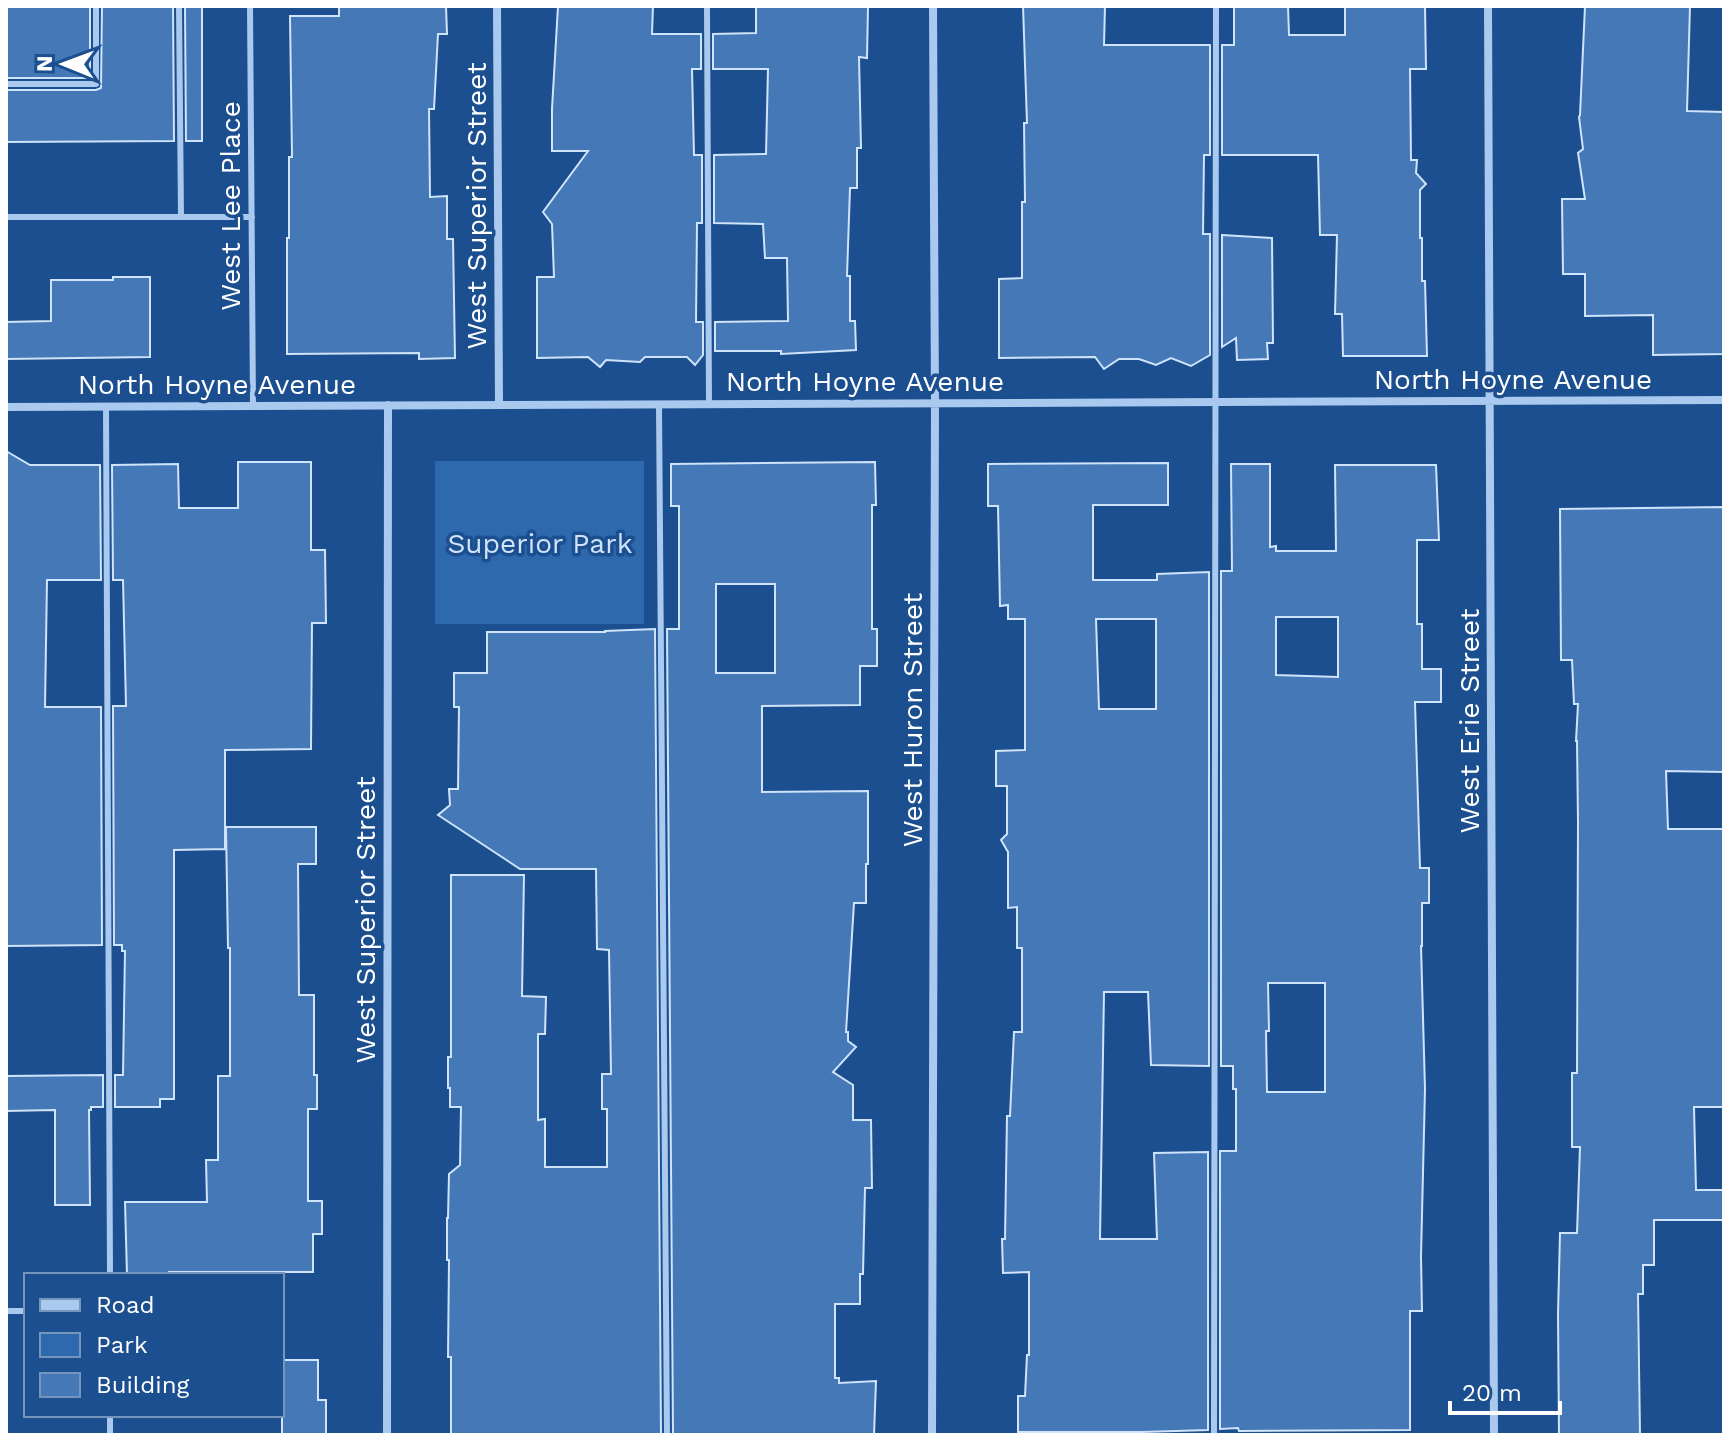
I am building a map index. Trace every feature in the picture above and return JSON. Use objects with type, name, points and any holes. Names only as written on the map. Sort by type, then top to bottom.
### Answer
[{"type":"street","name":"West Superior Street","points":[[497,6],[499,405]]},
{"type":"street","name":"West Huron Street","points":[[932,1435],[933,6]]},
{"type":"street","name":"West Erie Street","points":[[1488,6],[1494,1435]]},
{"type":"street","name":"North Hoyne Avenue","points":[[6,407],[1724,400]]},
{"type":"street","name":"West Superior Street","points":[[387,1435],[388,405]]},
{"type":"lane","points":[[6,84],[96,84],[96,6]]},
{"type":"lane","points":[[179,6],[181,217]]},
{"type":"lane","name":"West Lee Place","points":[[250,6],[253,406]]},
{"type":"lane","points":[[707,6],[709,404]]},
{"type":"lane","points":[[1214,1435],[1216,6]]},
{"type":"lane","points":[[6,217],[252,217]]},
{"type":"lane","points":[[659,405],[667,1435]]},
{"type":"lane","points":[[106,407],[110,1273]]},
{"type":"green space","name":"Superior Park","points":[[435,461],[644,461],[644,624],[435,624]]},
{"type":"building","points":[[6,6],[90,6],[90,78],[6,78]]},
{"type":"building","points":[[102,6],[173,6],[174,141],[6,142],[6,90],[101,88]]},
{"type":"building","points":[[185,6],[202,6],[202,141],[186,141]]},
{"type":"building","points":[[339,6],[446,6],[447,34],[438,34],[434,109],[429,109],[430,197],[447,196],[447,239],[453,239],[455,358],[419,359],[419,353],[287,354],[289,157],[292,157],[290,16],[339,16]]},
{"type":"building","points":[[558,6],[653,6],[652,34],[701,34],[701,69],[692,69],[694,155],[702,155],[702,223],[697,223],[696,322],[703,322],[703,355],[695,365],[687,357],[645,357],[640,362],[606,360],[600,367],[588,357],[537,358],[537,277],[554,277],[552,224],[543,212],[588,151],[552,151]]},
{"type":"building","points":[[756,6],[868,6],[867,58],[859,57],[861,148],[857,148],[857,188],[850,188],[847,276],[850,276],[850,321],[855,321],[856,350],[781,354],[781,351],[715,351],[715,322],[788,321],[787,258],[765,258],[763,224],[714,223],[714,155],[766,154],[768,69],[713,69],[713,34],[756,33]]},
{"type":"building","points":[[1023,6],[1105,6],[1104,45],[1210,45],[1210,155],[1204,155],[1203,234],[1210,234],[1210,355],[1191,366],[1171,358],[1156,365],[1139,359],[1119,359],[1104,369],[1095,357],[999,358],[999,279],[1022,278],[1024,123],[1027,123]]},
{"type":"building","points":[[1234,6],[1288,6],[1289,35],[1345,35],[1345,6],[1425,6],[1426,69],[1410,69],[1411,160],[1417,160],[1416,173],[1426,184],[1420,190],[1420,238],[1422,281],[1425,281],[1427,356],[1343,356],[1342,314],[1335,314],[1337,235],[1320,235],[1318,155],[1222,155],[1222,45],[1234,45]]},
{"type":"building","points":[[1585,6],[1690,6],[1687,111],[1724,112],[1724,354],[1653,355],[1653,315],[1585,316],[1585,274],[1563,274],[1562,199],[1585,199],[1578,153],[1583,149],[1579,117]]},
{"type":"building","points":[[1222,235],[1272,238],[1273,343],[1267,343],[1268,359],[1237,360],[1236,338],[1222,347]]},
{"type":"building","points":[[113,277],[150,277],[150,357],[6,359],[6,322],[51,321],[51,280],[113,280]]},
{"type":"building","points":[[6,451],[30,465],[100,465],[101,580],[47,580],[45,707],[101,707],[102,945],[6,946]]},
{"type":"building","points":[[238,462],[311,462],[311,550],[325,550],[326,623],[312,623],[311,749],[225,750],[225,849],[174,850],[174,1099],[160,1099],[160,1107],[115,1107],[115,1075],[123,1075],[125,951],[122,951],[122,945],[114,945],[113,706],[126,706],[123,580],[113,580],[112,465],[178,464],[179,508],[238,508]]},
{"type":"building","points":[[875,462],[872,629],[877,629],[877,666],[860,666],[860,705],[762,706],[762,792],[868,791],[866,903],[854,903],[846,1032],[848,1041],[856,1047],[833,1072],[853,1085],[853,1120],[871,1120],[872,1188],[865,1188],[860,1304],[835,1304],[835,1378],[839,1378],[839,1383],[876,1381],[874,1435],[673,1435],[667,629],[679,629],[679,506],[671,506],[671,464]],"holes":[[[716,584],[775,584],[775,673],[716,673]]]},
{"type":"building","points":[[1168,463],[1168,505],[1093,505],[1093,580],[1157,580],[1157,574],[1209,572],[1209,1066],[1151,1065],[1148,992],[1104,992],[1100,1239],[1157,1239],[1154,1153],[1208,1152],[1208,1430],[1018,1432],[1018,1396],[1025,1396],[1029,1355],[1029,1272],[1003,1273],[1002,1239],[1005,1239],[1007,1116],[1010,1116],[1014,1032],[1022,1032],[1022,948],[1017,948],[1017,907],[1008,908],[1008,852],[1001,840],[1007,834],[1007,786],[996,786],[996,751],[1025,750],[1025,619],[1008,619],[1008,605],[1000,606],[998,506],[988,506],[988,464]],"holes":[[[1096,619],[1156,619],[1156,709],[1099,709]]]},
{"type":"building","points":[[1231,464],[1270,464],[1270,547],[1276,546],[1276,551],[1336,551],[1335,465],[1436,465],[1439,540],[1417,540],[1417,624],[1422,624],[1422,669],[1441,669],[1441,702],[1415,702],[1420,868],[1429,868],[1429,903],[1422,903],[1421,946],[1425,1089],[1422,1311],[1410,1311],[1410,1430],[1220,1429],[1220,1151],[1236,1151],[1233,1066],[1221,1066],[1221,571],[1232,571]],"holes":[[[1276,617],[1338,617],[1338,677],[1276,675]],[[1268,983],[1325,983],[1325,1092],[1267,1092]]]},
{"type":"building","points":[[1724,507],[1724,772],[1666,771],[1668,829],[1724,829],[1724,1107],[1694,1107],[1696,1190],[1724,1190],[1724,1220],[1654,1220],[1654,1265],[1643,1265],[1643,1294],[1638,1294],[1640,1435],[1559,1435],[1560,1233],[1577,1233],[1580,1147],[1572,1147],[1572,1073],[1577,1073],[1578,704],[1574,704],[1572,660],[1561,660],[1560,509]]},
{"type":"building","points":[[655,629],[661,1435],[451,1435],[447,1218],[449,1174],[460,1165],[461,1107],[450,1107],[448,1088],[448,1057],[451,1057],[451,875],[524,875],[522,996],[546,997],[545,1034],[538,1034],[538,1120],[545,1119],[545,1167],[607,1167],[607,1109],[602,1109],[602,1074],[611,1074],[609,950],[597,949],[596,869],[520,869],[438,815],[450,805],[449,789],[458,789],[459,707],[454,707],[454,673],[487,673],[487,632]]},
{"type":"building","points":[[226,827],[316,827],[316,864],[298,864],[299,995],[314,995],[314,1075],[317,1075],[317,1109],[308,1109],[308,1201],[322,1201],[322,1234],[313,1234],[313,1272],[127,1273],[125,1202],[207,1202],[206,1160],[218,1160],[218,1076],[230,1076]]},
{"type":"building","points":[[103,1075],[103,1107],[91,1107],[89,1110],[90,1205],[55,1205],[55,1110],[6,1111],[6,1076]]},
{"type":"building","points":[[284,1360],[318,1360],[318,1400],[326,1400],[326,1435],[282,1435]]}]
